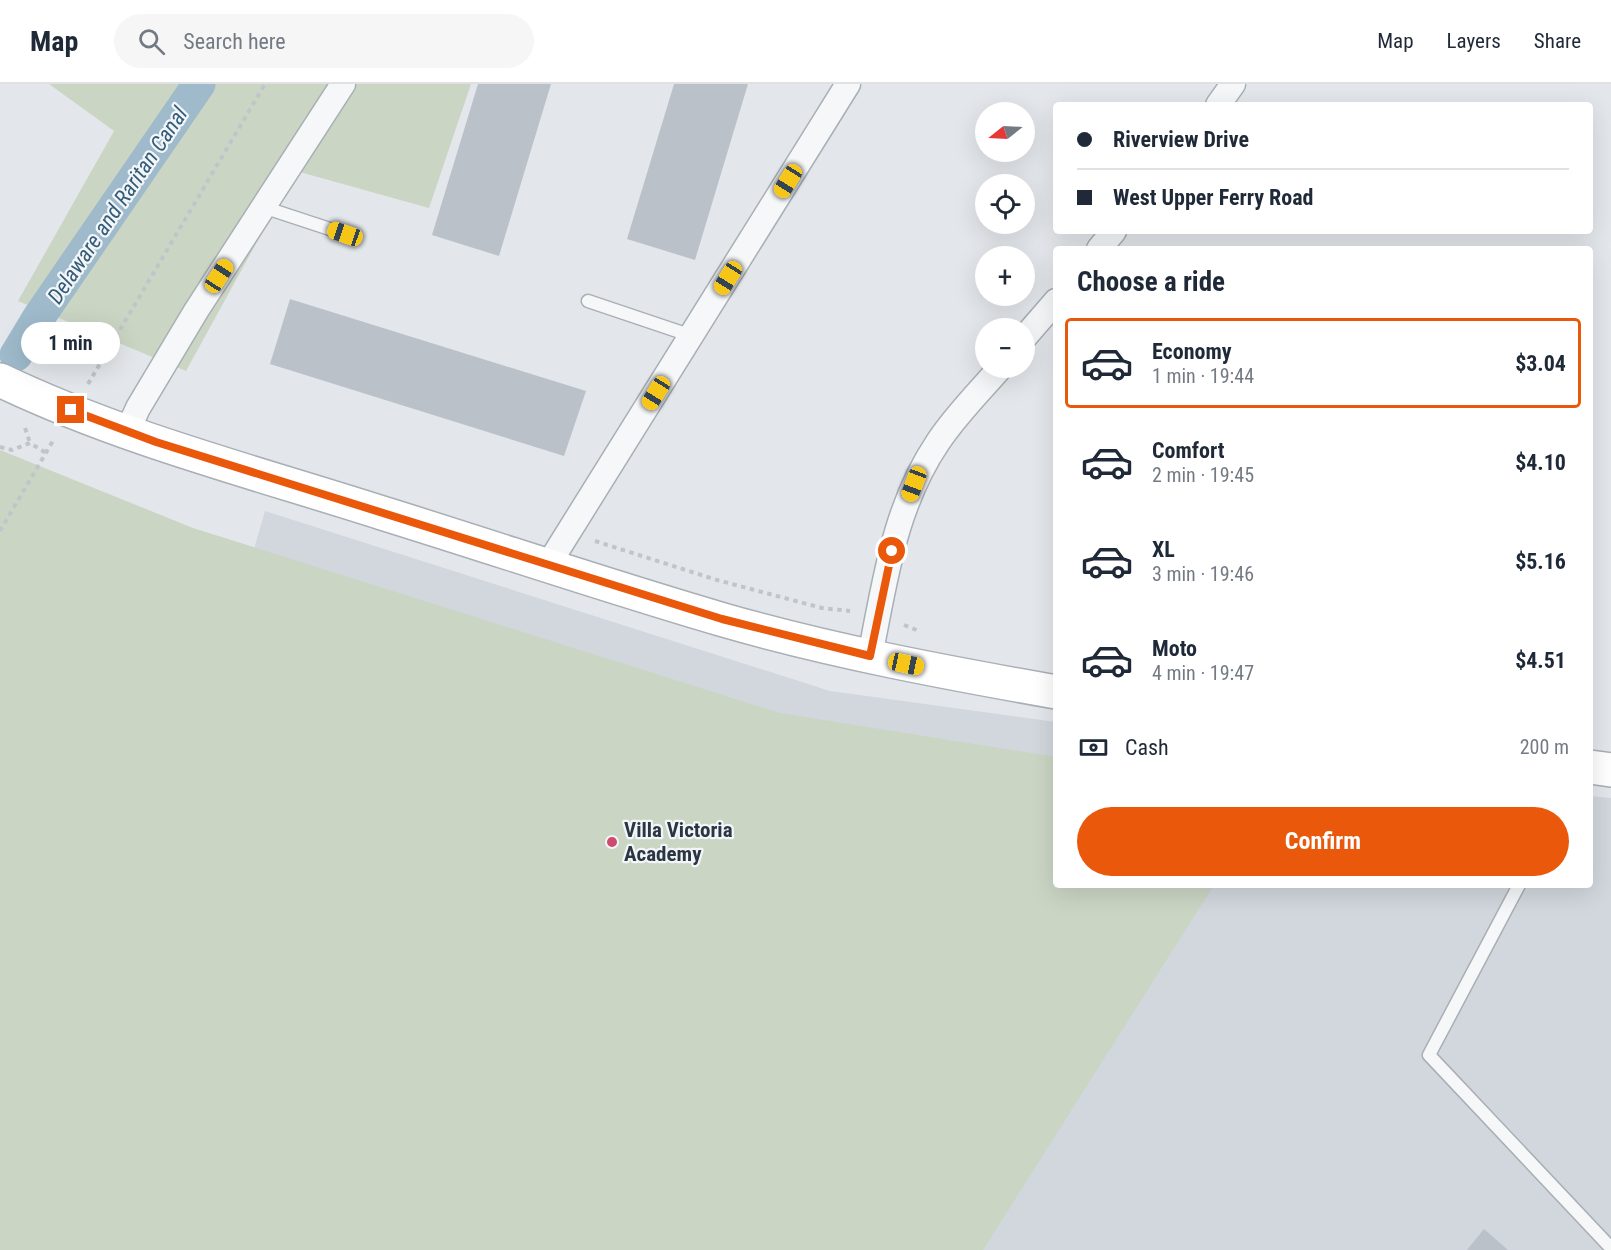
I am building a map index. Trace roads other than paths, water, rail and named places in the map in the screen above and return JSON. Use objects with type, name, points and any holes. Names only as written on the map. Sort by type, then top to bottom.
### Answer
[{"type":"main road","points":[[17,399],[554,555],[722,619],[942,672],[1053,691]]},
{"type":"main road","points":[[1593,767],[1611,770]]},
{"type":"street","points":[[128,432],[138,408],[196,311],[342,84]]},
{"type":"street","points":[[554,555],[848,84]]},
{"type":"street","points":[[1220,102],[1233,84]]},
{"type":"street","points":[[1102,246],[1112,234]]},
{"type":"street","points":[[1035,325],[1053,304]]},
{"type":"street","points":[[870,656],[896,530],[914,484],[938,441],[992,378]]},
{"type":"lane","points":[[263,207],[345,234]]},
{"type":"lane","points":[[588,301],[692,336]]},
{"type":"lane","points":[[1517,888],[1430,1055],[1611,1248]]},
{"type":"waterway","name":"Delaware and Raritan Canal","points":[[16,355],[39,317],[199,84]]},
{"type":"place","name":"Villa Victoria Academy","points":[[612,842]]}]
